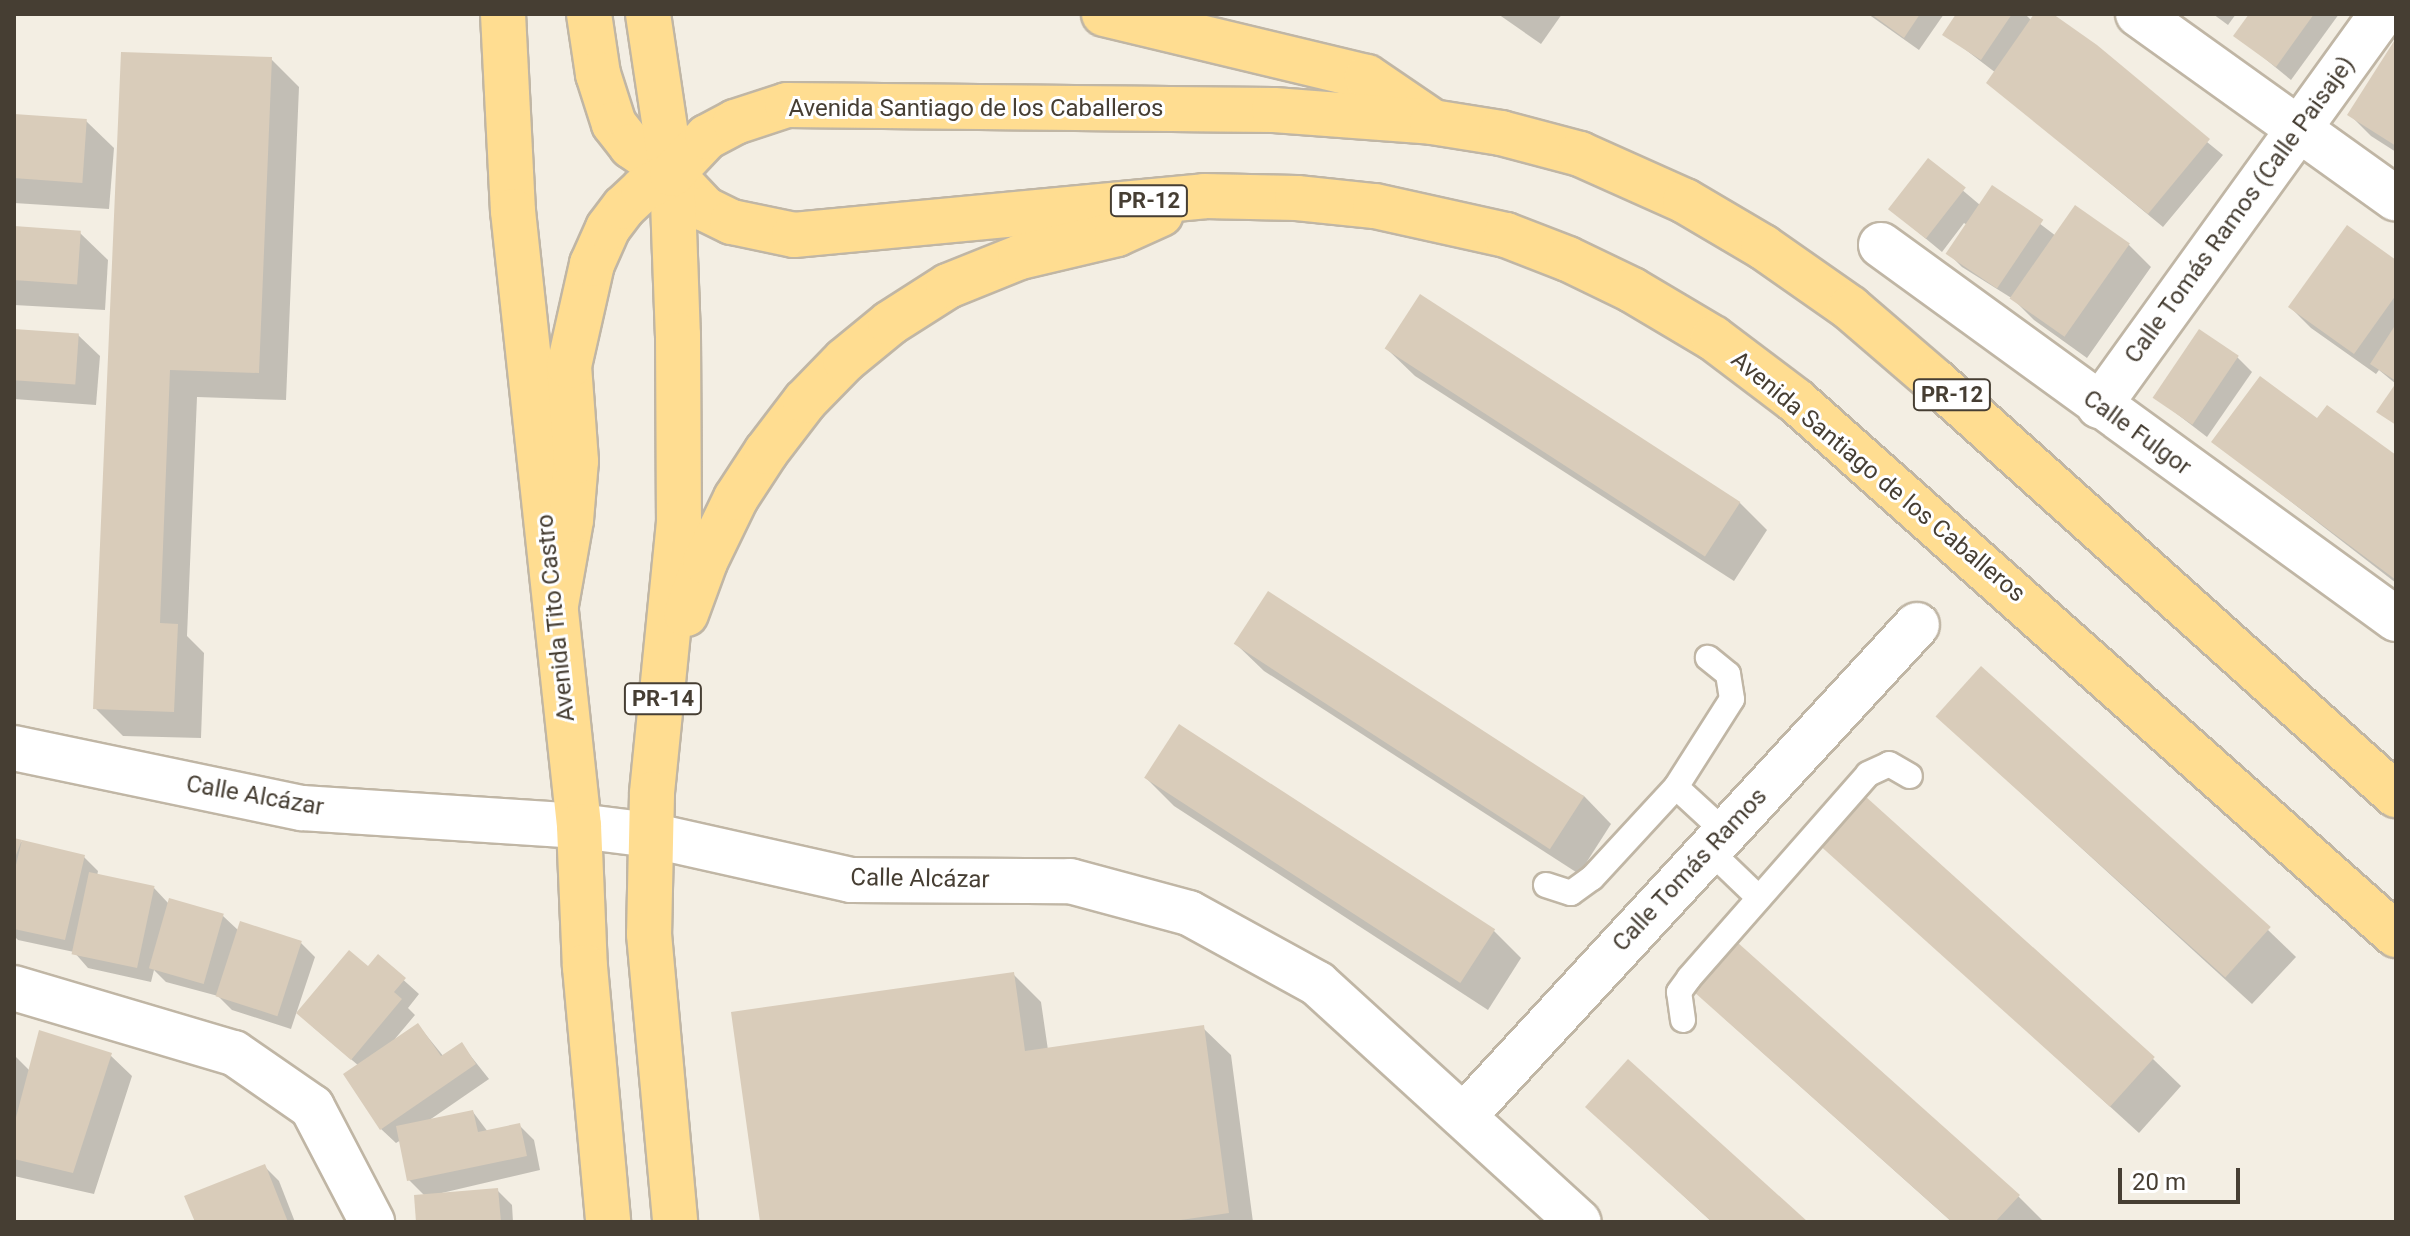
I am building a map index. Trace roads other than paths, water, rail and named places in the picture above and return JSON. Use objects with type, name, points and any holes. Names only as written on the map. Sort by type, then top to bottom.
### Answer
[{"type":"main road","name":"Avenida Tito Castro","points":[[503,14],[513,211],[579,826],[585,967],[608,1222]]},
{"type":"main road","points":[[556,605],[571,520],[576,461],[569,366],[582,295],[608,228],[643,189],[672,174],[631,146],[614,124],[598,74],[589,14]]},
{"type":"main road","name":"PR-14","points":[[648,14],[672,174],[679,522],[650,835],[649,934],[675,1222]]},
{"type":"main road","points":[[1104,14],[1367,77],[1432,122]]},
{"type":"main road","name":"Avenida Santiago de los Caballeros","points":[[2396,795],[1850,308],[1763,247],[1685,201],[1580,154],[1501,133],[1432,122],[1274,110],[787,105],[735,122],[707,137],[672,174],[705,209],[732,222],[794,235],[1204,196],[1297,198],[1375,206],[1506,235],[1568,259],[1619,284],[1713,338],[1795,400],[2396,935]]},
{"type":"main road","points":[[667,668],[705,562],[736,498],[797,411],[845,360],[890,323],[948,286],[1020,257],[1117,234],[1204,196]]},
{"type":"street","points":[[2138,14],[2396,199]]},
{"type":"street","name":"Calle Tomás Ramos (Calle Paisaje)","points":[[2099,406],[2382,14]]},
{"type":"street","name":"Calle Fulgor","points":[[1881,245],[2396,619]]},
{"type":"street","name":"Calle Tomás Ramos","points":[[1464,1116],[1917,625]]},
{"type":"street","name":"Calle Alcázar","points":[[14,748],[302,808],[579,826],[650,835],[851,880],[1070,881],[1189,913],[1318,984],[1579,1222]]},
{"type":"street","points":[[14,988],[234,1053],[312,1107],[372,1222]]},
{"type":"lane","points":[[1546,885],[1571,893],[1592,878],[1676,787],[1732,699],[1728,674],[1708,658]]},
{"type":"lane","points":[[1683,1020],[1679,992],[1868,774],[1889,764],[1910,776]]},
{"type":"lane","points":[[1676,787],[1759,898]]}]
